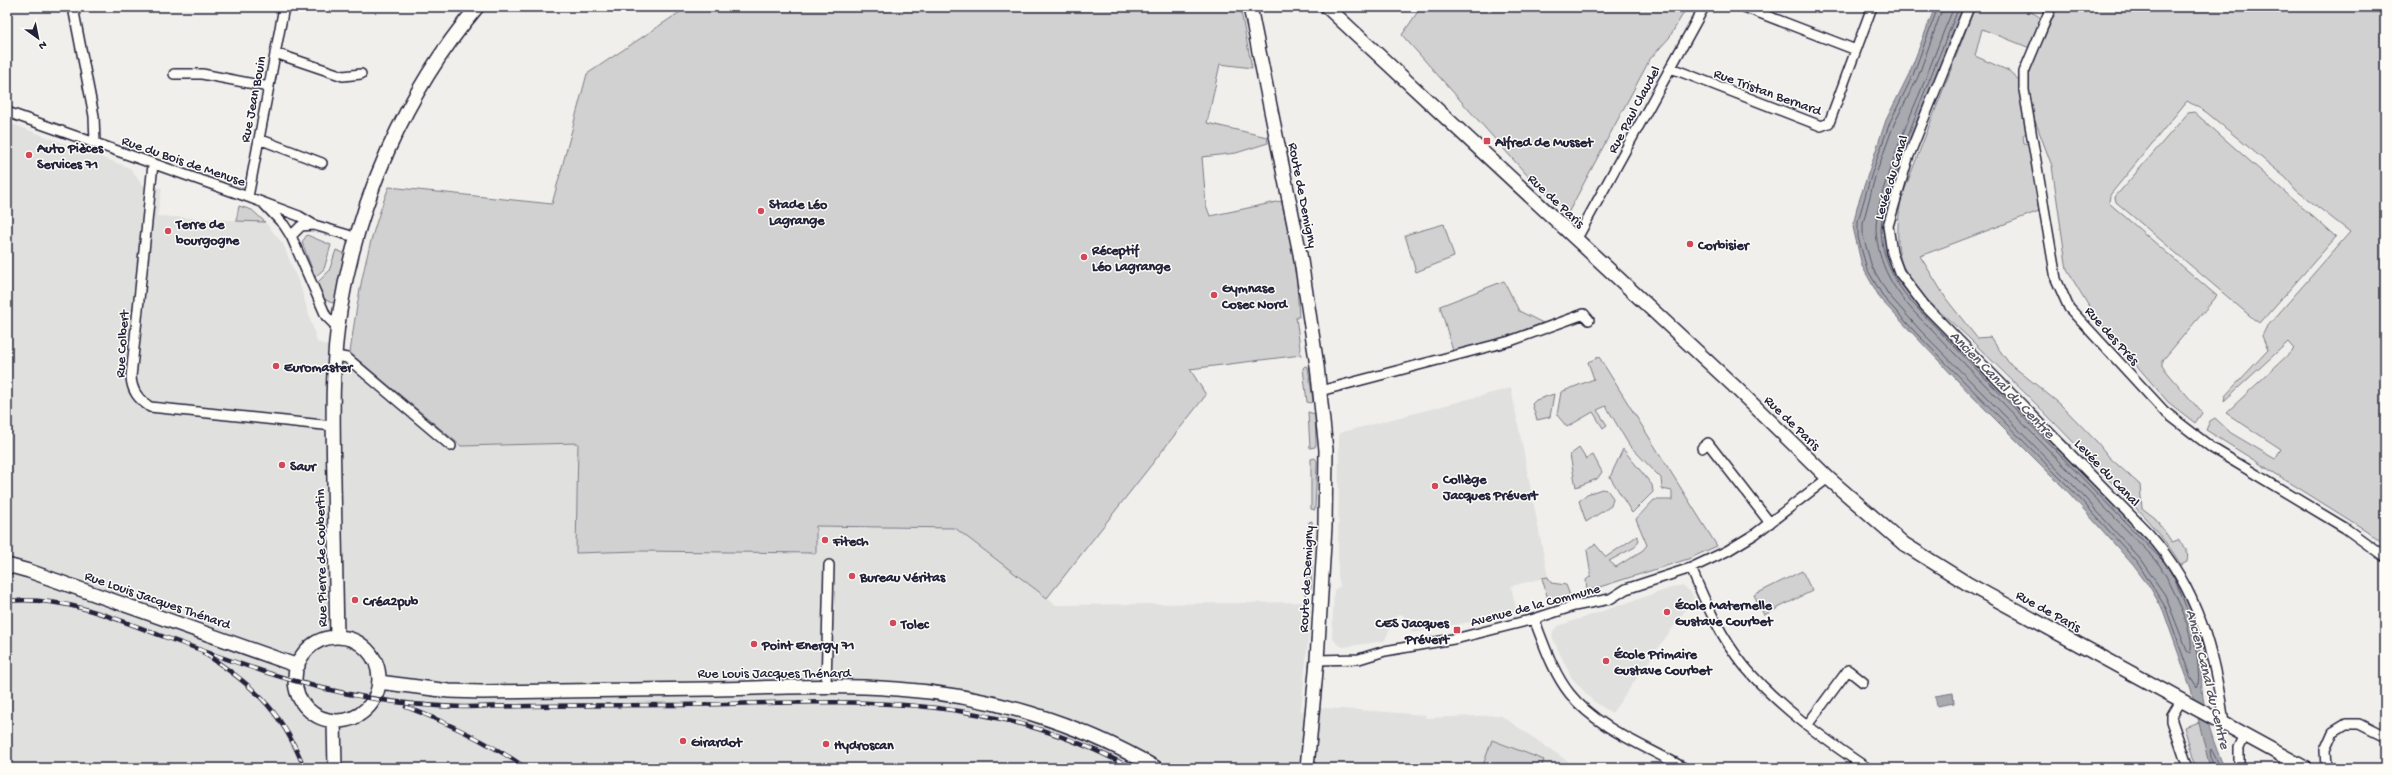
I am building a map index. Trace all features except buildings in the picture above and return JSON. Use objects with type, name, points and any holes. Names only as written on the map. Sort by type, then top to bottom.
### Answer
[{"type":"main road","name":"Rue Pierre de Coubertin","points":[[337,638],[333,426],[338,328],[353,254],[353,232],[398,128],[428,75],[477,7]]},
{"type":"main road","name":"Route de Demigny","points":[[1250,7],[1300,254],[1320,391],[1326,450],[1325,526],[1317,660],[1307,768]]},
{"type":"main road","name":"Rue de Paris","points":[[1327,7],[1734,386],[1828,478],[1886,529],[1926,558],[1974,587],[2305,768]]},
{"type":"main road","name":"Rue Louis Jacques Thénard","points":[[7,565],[29,571],[298,666]]},
{"type":"main road","points":[[337,638],[357,642],[366,649],[378,670],[379,682],[374,700],[367,709],[346,720],[334,721],[322,719],[312,713],[303,704],[297,693],[295,680],[302,656],[317,642],[337,638]]},
{"type":"main road","name":"Rue Louis Jacques Thénard","points":[[379,682],[449,691],[482,692],[826,687],[897,689],[967,697],[1027,712],[1095,736],[1156,768]]},
{"type":"main road","points":[[334,721],[335,768]]},
{"type":"street","points":[[73,7],[94,116],[95,143]]},
{"type":"street","name":"Rue Jean Bouin","points":[[248,197],[284,7]]},
{"type":"street","name":"Rue Paul Claudel","points":[[1576,240],[1587,223],[1704,7]]},
{"type":"street","points":[[1744,7],[1856,50]]},
{"type":"street","name":"Rue Tristan Bernard","points":[[1671,68],[1821,126],[1829,123],[1872,7]]},
{"type":"street","name":"Levée du Canal","points":[[1969,7],[1908,158],[1888,226],[1892,253],[1899,272],[1925,306],[2149,534],[2172,561],[2190,592],[2206,634],[2219,684],[2219,721]]},
{"type":"street","name":"Rue des Prés","points":[[2049,12],[2024,72],[2024,90],[2056,279],[2069,308],[2164,410],[2212,448],[2345,528],[2385,558]]},
{"type":"street","points":[[275,53],[343,76],[361,74]]},
{"type":"street","points":[[174,74],[202,74],[269,87]]},
{"type":"street","name":"Rue du Bois de Menuse","points":[[7,112],[248,197],[299,216],[314,225],[353,232]]},
{"type":"street","points":[[259,139],[322,163]]},
{"type":"street","name":"Rue Colbert","points":[[154,164],[131,377],[135,393],[141,401],[150,406],[333,426]]},
{"type":"street","name":"Rue du Bois de Menuse","points":[[261,202],[284,225],[291,236],[326,316],[338,328]]},
{"type":"street","points":[[291,236],[301,226],[314,225]]},
{"type":"street","points":[[1320,391],[1510,341],[1584,314],[1589,320]]},
{"type":"street","points":[[336,356],[347,358],[451,446]]},
{"type":"street","points":[[1702,448],[1708,443],[1770,523]]},
{"type":"street","name":"Avenue de la Commune","points":[[1317,660],[1359,659],[1385,651],[1459,638],[1534,619],[1574,606],[1602,602],[1626,589],[1691,568],[1727,551],[1770,523],[1828,478]]},
{"type":"street","points":[[826,687],[829,564]]},
{"type":"street","points":[[1691,568],[1719,628],[1745,666],[1771,694],[1856,765],[1867,768]]},
{"type":"street","points":[[1534,619],[1561,680],[1579,704],[1608,726],[1684,768]]},
{"type":"street","points":[[1808,724],[1848,670],[1863,682]]},
{"type":"street","points":[[2182,701],[2172,716],[2172,721],[2188,768]]},
{"type":"street","points":[[2326,768],[2325,750],[2333,732],[2346,724],[2359,724],[2385,737]]},
{"type":"street","points":[[2239,768],[2239,748],[2245,735]]},
{"type":"shaded area","points":[[682,7],[1240,7],[1252,68],[1220,64],[1207,123],[1267,137],[1268,143],[1236,153],[1202,157],[1206,205],[1210,216],[1281,201],[1294,251],[1299,283],[1297,284],[1299,317],[1296,317],[1301,355],[1190,369],[1206,395],[1047,598],[955,528],[816,526],[816,553],[638,551],[576,553],[578,443],[461,446],[350,353],[364,268],[381,208],[389,187],[552,204],[587,74],[683,10]]},
{"type":"shaded area","points":[[1421,7],[1687,7],[1669,38],[1650,59],[1568,213],[1527,175],[1402,35]]},
{"type":"shaded area","points":[[1975,7],[2019,8],[2027,10],[2042,19],[2030,48],[1982,29],[1975,56],[2009,71],[2020,81],[2028,132],[2023,135],[2024,143],[2029,144],[2039,211],[1920,256],[1947,300],[1977,338],[1990,337],[2009,363],[2060,404],[2097,442],[2109,457],[2140,485],[2142,508],[2155,518],[2172,542],[2178,540],[2186,550],[2188,555],[2187,562],[2181,565],[2174,553],[2148,521],[2075,444],[1971,340],[1926,298],[1910,280],[1899,254],[1898,235],[1901,199]]},
{"type":"shaded area","points":[[2058,7],[2385,7],[2385,546],[2367,531],[2206,430],[2210,421],[2215,418],[2231,433],[2275,459],[2281,449],[2226,413],[2294,349],[2288,342],[2224,401],[2225,396],[2268,350],[2262,336],[2266,328],[2350,232],[2296,190],[2286,178],[2206,112],[2187,101],[2110,195],[2109,203],[2217,296],[2162,361],[2162,366],[2202,413],[2195,423],[2168,402],[2096,318],[2067,270],[2052,166],[2031,110],[2028,90],[2030,69]]},
{"type":"shaded area","points":[[2194,112],[2336,237],[2260,323],[2116,202],[2115,197],[2188,113]]},
{"type":"shaded area","points":[[7,122],[130,168],[142,185],[162,188],[157,216],[265,222],[283,244],[301,288],[317,342],[350,353],[461,446],[578,443],[576,553],[638,551],[815,553],[816,526],[955,528],[1056,605],[1312,602],[1301,711],[1323,708],[1425,715],[1426,718],[1500,715],[1578,768],[7,768]]},
{"type":"shaded area","points":[[239,206],[252,210],[265,222],[236,221]]},
{"type":"shaded area","points":[[1444,224],[1454,257],[1416,272],[1405,235]]},
{"type":"shaded area","points":[[307,235],[331,245],[324,269],[315,277],[302,242]]},
{"type":"shaded area","points":[[336,250],[346,254],[336,301],[332,303],[323,298],[317,283],[329,271]]},
{"type":"shaded area","points":[[1504,281],[1519,311],[1543,323],[1505,337],[1453,351],[1440,306]]},
{"type":"shaded area","points":[[1599,357],[1717,546],[1688,559],[1587,591],[1586,580],[1591,576],[1587,550],[1595,544],[1606,557],[1637,536],[1639,540],[1635,547],[1609,561],[1616,567],[1643,550],[1647,545],[1636,519],[1654,500],[1672,500],[1672,491],[1662,489],[1661,478],[1629,445],[1606,406],[1597,410],[1607,425],[1603,428],[1593,412],[1567,427],[1557,415],[1561,392],[1594,379],[1588,362]]},
{"type":"shaded area","points":[[1305,366],[1308,367],[1313,401],[1311,403],[1307,402],[1303,368]]},
{"type":"shaded area","points":[[1511,388],[1548,577],[1511,586],[1517,613],[1413,633],[1402,614],[1397,615],[1384,641],[1343,647],[1337,644],[1332,637],[1334,590],[1340,586],[1338,575],[1339,433]]},
{"type":"shaded area","points":[[1554,394],[1550,417],[1537,420],[1532,404],[1536,400]]},
{"type":"shaded area","points":[[1308,412],[1315,414],[1316,444],[1315,447],[1310,448]]},
{"type":"shaded area","points":[[1579,448],[1586,459],[1593,455],[1602,472],[1597,479],[1576,487],[1570,455]]},
{"type":"shaded area","points":[[1623,449],[1652,485],[1653,492],[1632,513],[1610,477]]},
{"type":"shaded area","points":[[1315,458],[1317,461],[1315,510],[1311,509],[1311,459]]},
{"type":"shaded area","points":[[1602,489],[1607,490],[1613,498],[1611,506],[1586,522],[1579,501],[1587,494]]},
{"type":"shaded area","points":[[1312,521],[1311,588],[1305,595],[1309,522]]},
{"type":"shaded area","points":[[1802,571],[1812,591],[1764,615],[1754,595]]},
{"type":"shaded area","points":[[1548,577],[1551,583],[1566,585],[1571,598],[1549,603],[1542,578]]},
{"type":"shaded area","name":"École Primaire Gustave Courbet","points":[[1677,586],[1682,586],[1690,591],[1694,598],[1612,713],[1593,701],[1571,677],[1552,637],[1553,631],[1558,626]]},
{"type":"shaded area","points":[[2200,722],[2210,768],[2199,768],[2195,764],[2184,727]]},
{"type":"shaded area","points":[[1492,740],[1544,760],[1541,768],[1491,768],[1483,765]]},
{"type":"water","points":[[1935,7],[1964,7],[1919,120],[1891,200],[1887,218],[1896,274],[2153,542],[2185,596],[2194,619],[2201,660],[2202,689],[2205,708],[2213,740],[2225,768],[2210,768],[2191,689],[2163,610],[2151,589],[2133,565],[2070,494],[1975,399],[1881,300],[1862,266],[1853,227],[1857,207],[1886,120],[1909,74]]},
{"type":"water","points":[[1953,693],[1954,703],[1937,706],[1935,696]]},
{"type":"railway","points":[[7,601],[27,600],[47,602],[85,609],[268,673],[316,687],[389,701],[463,707],[791,702],[849,702],[906,705],[963,712],[1019,723],[1075,742],[1131,768]]},
{"type":"railway","points":[[204,653],[236,675],[273,711],[283,726],[301,760]]},
{"type":"railway","points":[[406,707],[468,734],[526,768]]},
{"type":"place","name":"Alfred de Musset","points":[[1487,141]]},
{"type":"place","name":"Auto Pièces Services 71","points":[[29,155]]},
{"type":"place","name":"Stade Léo Lagrange","points":[[761,211]]},
{"type":"place","name":"Terre de bourgogne","points":[[168,231]]},
{"type":"place","name":"Corbisier","points":[[1690,244]]},
{"type":"place","name":"Réceptif Léo Lagrange","points":[[1084,257]]},
{"type":"place","name":"Gymnase Cosec Nord","points":[[1214,295]]},
{"type":"place","name":"Euromaster","points":[[276,366]]},
{"type":"place","name":"Saur","points":[[282,465]]},
{"type":"place","name":"Collège Jacques Prévert","points":[[1435,486]]},
{"type":"place","name":"Fitech","points":[[825,540]]},
{"type":"place","name":"Bureau Véritas","points":[[852,576]]},
{"type":"place","name":"Créa2pub","points":[[355,600]]},
{"type":"place","name":"École Maternelle Gustave Courbet","points":[[1667,612]]},
{"type":"place","name":"Tolec","points":[[893,623]]},
{"type":"place","name":"CES Jacques Prévert","points":[[1457,630]]},
{"type":"place","name":"Point Energy 71","points":[[754,644]]},
{"type":"place","name":"École Primaire Gustave Courbet","points":[[1606,661]]},
{"type":"place","name":"Girardot","points":[[683,741]]},
{"type":"place","name":"Hydroscan","points":[[826,744]]},
{"type":"water label","name":"Ancien Canal du Centre","points":[[2003,384]]},
{"type":"water label","name":"Ancien Canal du Centre","points":[[2209,679]]}]
